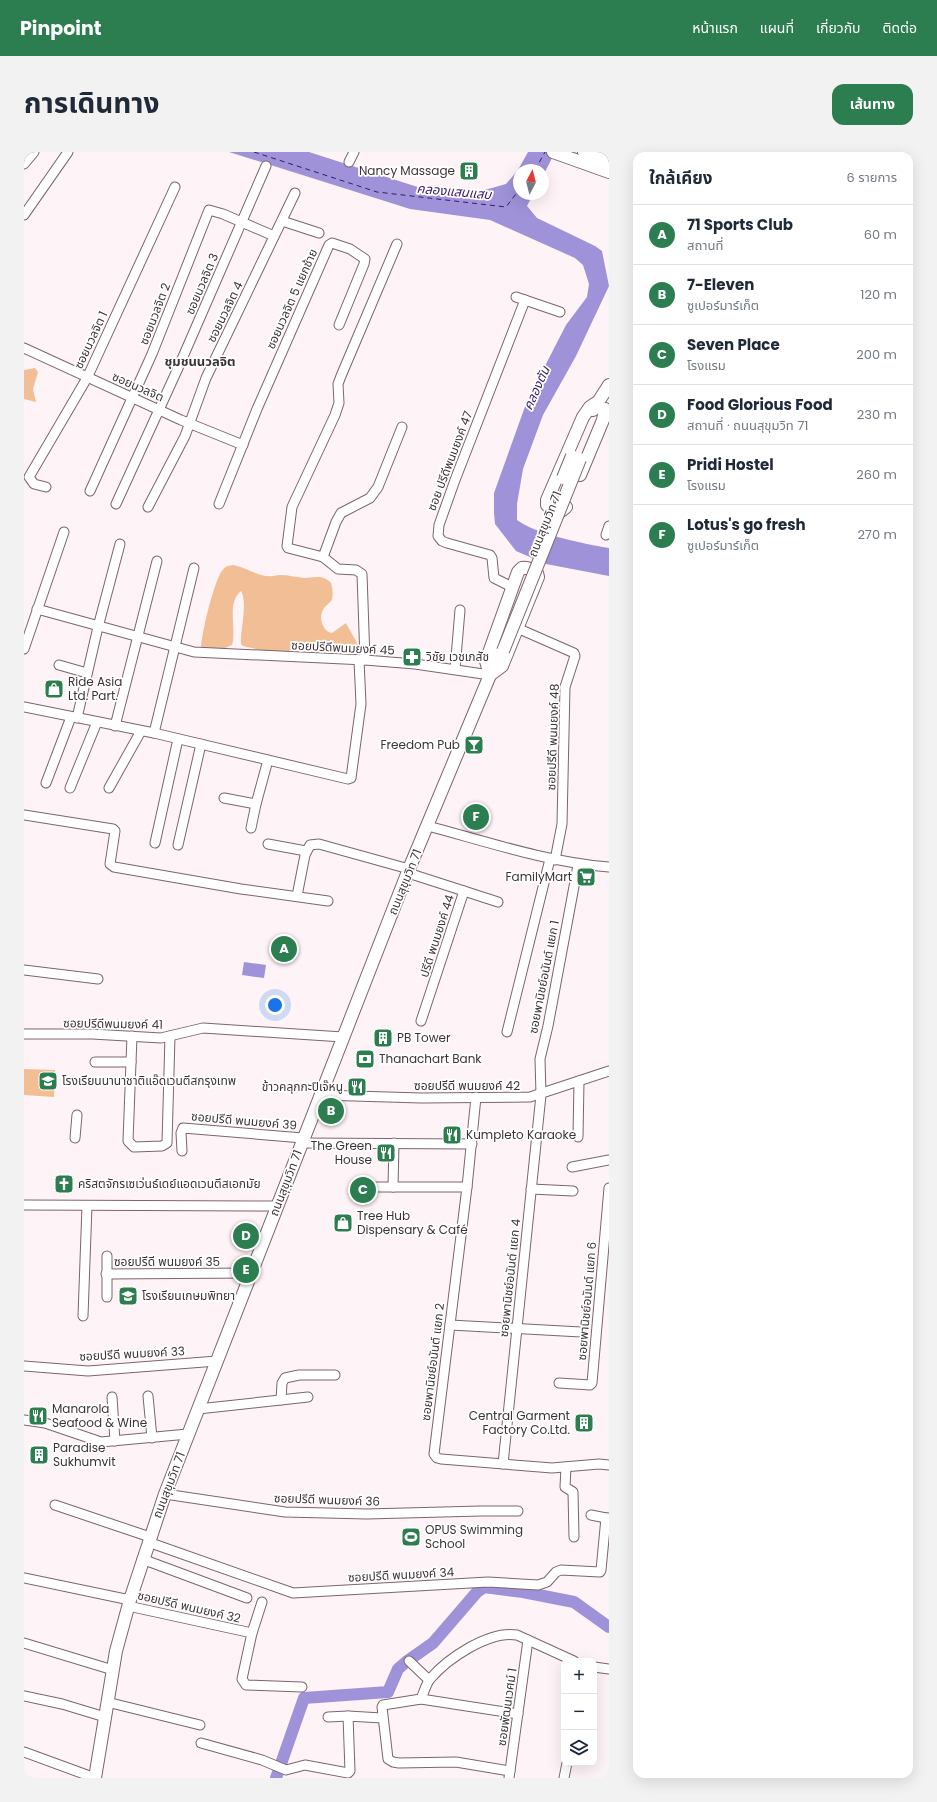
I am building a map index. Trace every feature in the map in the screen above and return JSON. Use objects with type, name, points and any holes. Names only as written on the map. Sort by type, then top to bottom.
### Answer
[{"type":"main road","points":[[553,152],[609,172]]},
{"type":"main road","points":[[571,152],[609,166]]},
{"type":"main road","points":[[584,152],[609,162]]},
{"type":"main road","points":[[596,152],[609,157]]},
{"type":"main road","name":"ถนนสุขุมวิท 71","points":[[95,1778],[113,1670],[129,1603],[142,1559],[165,1494],[320,1094],[463,736],[491,672],[492,659],[500,649],[576,457],[603,405],[609,385]]},
{"type":"main road","points":[[603,405],[603,420],[566,508],[561,511],[550,508],[547,505],[547,500],[583,417],[590,407],[603,405]]},
{"type":"main road","points":[[522,568],[527,568],[537,573],[538,577],[502,666],[491,672],[486,661],[512,587],[518,572],[522,568]]},
{"type":"street","points":[[24,164],[34,152]]},
{"type":"street","points":[[24,215],[68,152]]},
{"type":"street","points":[[350,162],[354,152]]},
{"type":"street","name":"ซอยนวลจิต 3","points":[[116,504],[266,166]]},
{"type":"street","name":"ซอยนวลจิต 1","points":[[46,487],[34,484],[29,477],[87,378],[175,187]]},
{"type":"street","name":"ซอยนวลจิต 4","points":[[148,507],[190,424],[206,378],[295,193]]},
{"type":"street","name":"ซอยนวลจิต 2","points":[[90,491],[133,398],[208,212],[211,209],[274,236]]},
{"type":"street","points":[[282,220],[319,233]]},
{"type":"street","name":"ซอยนวลจิต 5 แยกซ้าย","points":[[243,445],[322,260],[329,245],[332,243],[350,249],[365,259],[338,325]]},
{"type":"street","points":[[24,707],[154,733],[348,780],[351,778],[361,704],[362,574],[356,570],[338,569],[323,557],[287,546],[292,508],[335,415],[339,403],[338,384],[397,244]]},
{"type":"street","points":[[516,297],[560,312]]},
{"type":"street","name":"ซอย ปรีดีพนมยงค์ 47","points":[[512,587],[494,578],[492,558],[490,555],[442,541],[438,534],[439,525],[455,480],[525,300]]},
{"type":"street","name":"ซอยนวลจิต","points":[[24,348],[190,424],[243,445]]},
{"type":"street","points":[[323,557],[336,522],[341,513],[370,498],[378,487],[402,427]]},
{"type":"street","points":[[218,504],[243,445]]},
{"type":"street","points":[[606,536],[609,526]]},
{"type":"street","points":[[24,649],[64,532]]},
{"type":"street","points":[[46,783],[74,717],[87,674],[120,544]]},
{"type":"street","points":[[115,726],[157,561]]},
{"type":"street","points":[[154,733],[194,568]]},
{"type":"street","name":"ซอยปรีดีพนมยงค์ 45","points":[[37,609],[138,638],[194,652],[362,660],[491,672]]},
{"type":"street","points":[[455,669],[460,610]]},
{"type":"street","name":"ซอยปรีดี พนมยงค์ 48","points":[[518,628],[574,653],[575,656],[565,687],[562,824],[552,860]]},
{"type":"street","points":[[59,665],[87,674]]},
{"type":"street","points":[[70,788],[97,722]]},
{"type":"street","points":[[110,788],[141,731]]},
{"type":"street","points":[[155,843],[178,739]]},
{"type":"street","points":[[178,845],[201,744]]},
{"type":"street","points":[[251,828],[268,760]]},
{"type":"street","points":[[224,798],[256,804]]},
{"type":"street","points":[[24,816],[113,829],[115,831],[110,864],[114,868],[241,889],[328,901]]},
{"type":"street","points":[[428,826],[552,860],[609,867]]},
{"type":"street","points":[[268,844],[306,851],[297,896]]},
{"type":"street","name":"ปรีดี พนมยงค์ 44","points":[[306,851],[310,845],[319,844],[409,871],[464,891],[421,1021]]},
{"type":"street","points":[[507,1032],[552,860]]},
{"type":"street","name":"ซอยพานิชย์อนันต์ แยก 1","points":[[541,1095],[540,1059],[548,1026],[578,864]]},
{"type":"street","points":[[464,891],[498,902]]},
{"type":"street","points":[[24,970],[98,979]]},
{"type":"street","name":"ซอยปรีดีพนมยงค์ 41","points":[[24,1034],[92,1034],[161,1038],[203,1028],[344,1037]]},
{"type":"street","points":[[132,1036],[128,1141],[134,1147],[165,1145],[167,1139],[166,1105],[170,1036]]},
{"type":"street","points":[[95,1062],[131,1062]]},
{"type":"street","name":"ซอยปรีดี พนมยงค์ 42","points":[[320,1094],[421,1098],[530,1097],[541,1095],[609,1071]]},
{"type":"street","points":[[578,1137],[579,1081]]},
{"type":"street","name":"ซอยพานิชย์อนันต์ แยก 4","points":[[502,1464],[518,1328],[541,1095]]},
{"type":"street","name":"ซอยพานิชย์อนันต์ แยก 2","points":[[476,1097],[467,1187],[434,1454],[437,1458],[441,1459],[552,1468],[599,1464],[609,1465]]},
{"type":"street","points":[[75,1138],[77,1115]]},
{"type":"street","name":"ซอยปรีดี พนมยงค์ 39","points":[[182,1151],[181,1131],[183,1128],[302,1141]]},
{"type":"street","points":[[302,1141],[472,1144]]},
{"type":"street","points":[[392,1186],[394,1143]]},
{"type":"street","points":[[572,1167],[609,1160]]},
{"type":"street","points":[[376,1187],[467,1187]]},
{"type":"street","points":[[532,1188],[573,1191]]},
{"type":"street","name":"ซอยพานิชย์อนันต์ แยก 6","points":[[559,1383],[590,1385],[592,1380],[609,1188]]},
{"type":"street","points":[[24,1205],[276,1206]]},
{"type":"street","points":[[83,1316],[87,1206]]},
{"type":"street","points":[[107,1256],[107,1297]]},
{"type":"street","name":"ซอยปรีดี พนมยงค์ 35","points":[[106,1274],[251,1273]]},
{"type":"street","points":[[450,1325],[581,1332]]},
{"type":"street","name":"ซอยปรีดี พนมยงค์ 33","points":[[24,1366],[88,1371],[217,1361]]},
{"type":"street","points":[[281,1400],[282,1383],[285,1378],[299,1375],[335,1375]]},
{"type":"street","points":[[148,1396],[152,1438]]},
{"type":"street","points":[[112,1397],[115,1441]]},
{"type":"street","points":[[198,1409],[308,1397]]},
{"type":"street","points":[[24,1420],[45,1423],[96,1442],[188,1434]]},
{"type":"street","points":[[566,1467],[565,1487],[573,1492],[574,1537]]},
{"type":"street","name":"ซอยปรีดี พนมยงค์ 36","points":[[165,1494],[285,1512],[367,1514],[518,1511]]},
{"type":"street","points":[[55,1505],[149,1539]]},
{"type":"street","points":[[591,1515],[607,1518]]},
{"type":"street","name":"ซอยปรีดี พนมยงค์ 34","points":[[149,1539],[293,1593],[488,1582],[538,1586],[547,1582],[556,1572],[561,1570],[596,1572],[601,1570],[607,1518]]},
{"type":"street","points":[[142,1559],[247,1598]]},
{"type":"street","name":"ซอยปรีดี พนมยงค์ 32","points":[[24,1578],[252,1633],[242,1679],[243,1684],[302,1687]]},
{"type":"street","points":[[252,1633],[262,1602]]},
{"type":"street","points":[[421,1699],[429,1680],[457,1654],[488,1639],[508,1633],[528,1640],[567,1658]]},
{"type":"street","name":"ซอยพัฒนเวศม์ 1","points":[[510,1775],[528,1640]]},
{"type":"street","points":[[24,1643],[113,1670]]},
{"type":"street","points":[[409,1661],[429,1680]]},
{"type":"street","points":[[597,1667],[609,1669]]},
{"type":"street","points":[[24,1696],[62,1704],[105,1717]]},
{"type":"street","points":[[510,1775],[456,1762],[393,1762],[388,1759],[382,1718],[383,1705],[421,1699],[518,1714]]},
{"type":"street","points":[[107,1702],[200,1725]]},
{"type":"street","points":[[328,1717],[348,1716],[382,1718]]},
{"type":"street","points":[[201,1743],[286,1770],[305,1765],[349,1772],[348,1716]]},
{"type":"street","points":[[24,1752],[95,1778]]},
{"type":"street","points":[[564,1778],[566,1766]]},
{"type":"shaded area","points":[[35,368],[38,372],[33,389],[36,402],[24,399],[24,370]]},
{"type":"shaded area","points":[[233,565],[267,576],[283,575],[304,578],[317,577],[324,578],[330,582],[332,585],[332,600],[325,607],[321,615],[323,627],[332,633],[346,623],[357,643],[357,651],[344,653],[328,642],[318,652],[307,650],[299,643],[294,645],[289,651],[265,651],[243,646],[241,644],[241,638],[244,602],[241,591],[234,602],[232,645],[223,649],[201,649],[215,585],[223,569],[227,566]]},
{"type":"shaded area","points":[[24,1069],[55,1070],[54,1097],[24,1095]]},
{"type":"water","name":"คลองตัน","points":[[229,152],[309,152],[430,191],[474,193],[506,184],[513,176],[513,200],[530,200],[527,206],[537,218],[595,246],[602,251],[609,286],[576,356],[543,415],[523,469],[517,504],[517,520],[536,530],[548,534],[609,548],[609,576],[546,564],[516,551],[495,524],[494,513],[494,493],[527,401],[566,325],[587,297],[589,284],[583,265],[575,258],[490,220],[410,209]]},
{"type":"water","points":[[528,152],[555,152],[549,164],[521,164]]},
{"type":"water","points":[[244,962],[266,965],[264,978],[242,975]]},
{"type":"waterway","points":[[276,1778],[304,1698],[388,1692],[398,1669],[433,1643],[477,1592],[484,1587],[523,1592],[574,1602],[609,1627]]},
{"type":"ferry route","points":[[254,152],[377,192],[506,207],[513,198]]},
{"type":"ferry route","points":[[538,164],[545,152]]},
{"type":"place","name":"Nancy Massage","points":[[469,171]]},
{"type":"place","name":"วิชัย เวชเภสัช","points":[[412,657]]},
{"type":"place","name":"Ride Asia Ltd. Part.","points":[[54,689]]},
{"type":"place","name":"Freedom Pub","points":[[474,745]]},
{"type":"place","name":"Lotus's go fresh","points":[[476,817]]},
{"type":"place","name":"FamilyMart","points":[[586,877]]},
{"type":"place","name":"71 Sports Club","points":[[284,949]]},
{"type":"place","name":"PB Tower","points":[[383,1038]]},
{"type":"place","name":"Thanachart Bank","points":[[365,1059]]},
{"type":"place","name":"โรงเรียนนานาชาติแอ๊ดเวนตีสกรุงเทพ","points":[[48,1081]]},
{"type":"place","name":"ข้าวคลุกกะปิเจ๊หนู","points":[[357,1087]]},
{"type":"place","name":"7-Eleven","points":[[331,1111]]},
{"type":"place","name":"Kumpleto Karaoke","points":[[452,1135]]},
{"type":"place","name":"The Green House","points":[[386,1153]]},
{"type":"place","name":"คริสตจักรเซเว่นธ์เดย์แอดเวนตีสเอกมัย","points":[[64,1184]]},
{"type":"place","name":"Seven Place","points":[[363,1190]]},
{"type":"place","name":"Tree Hub Dispensary & Café","points":[[343,1223]]},
{"type":"place","name":"Food Glorious Food","points":[[246,1236]]},
{"type":"place","name":"Pridi Hostel","points":[[246,1270]]},
{"type":"place","name":"โรงเรียนเกษมพิทยา","points":[[128,1296]]},
{"type":"place","name":"Manarola Seafood & Wine","points":[[38,1416]]},
{"type":"place","name":"Central Garment Factory Co.Ltd.","points":[[584,1423]]},
{"type":"place","name":"Paradise Sukhumvit","points":[[39,1455]]},
{"type":"place","name":"OPUS Swimming School","points":[[411,1537]]},
{"type":"district","name":"ชุมชนนวลจิต","points":[[200,361]]},
{"type":"water label","name":"คลองแสนแสบ","points":[[454,191]]}]
